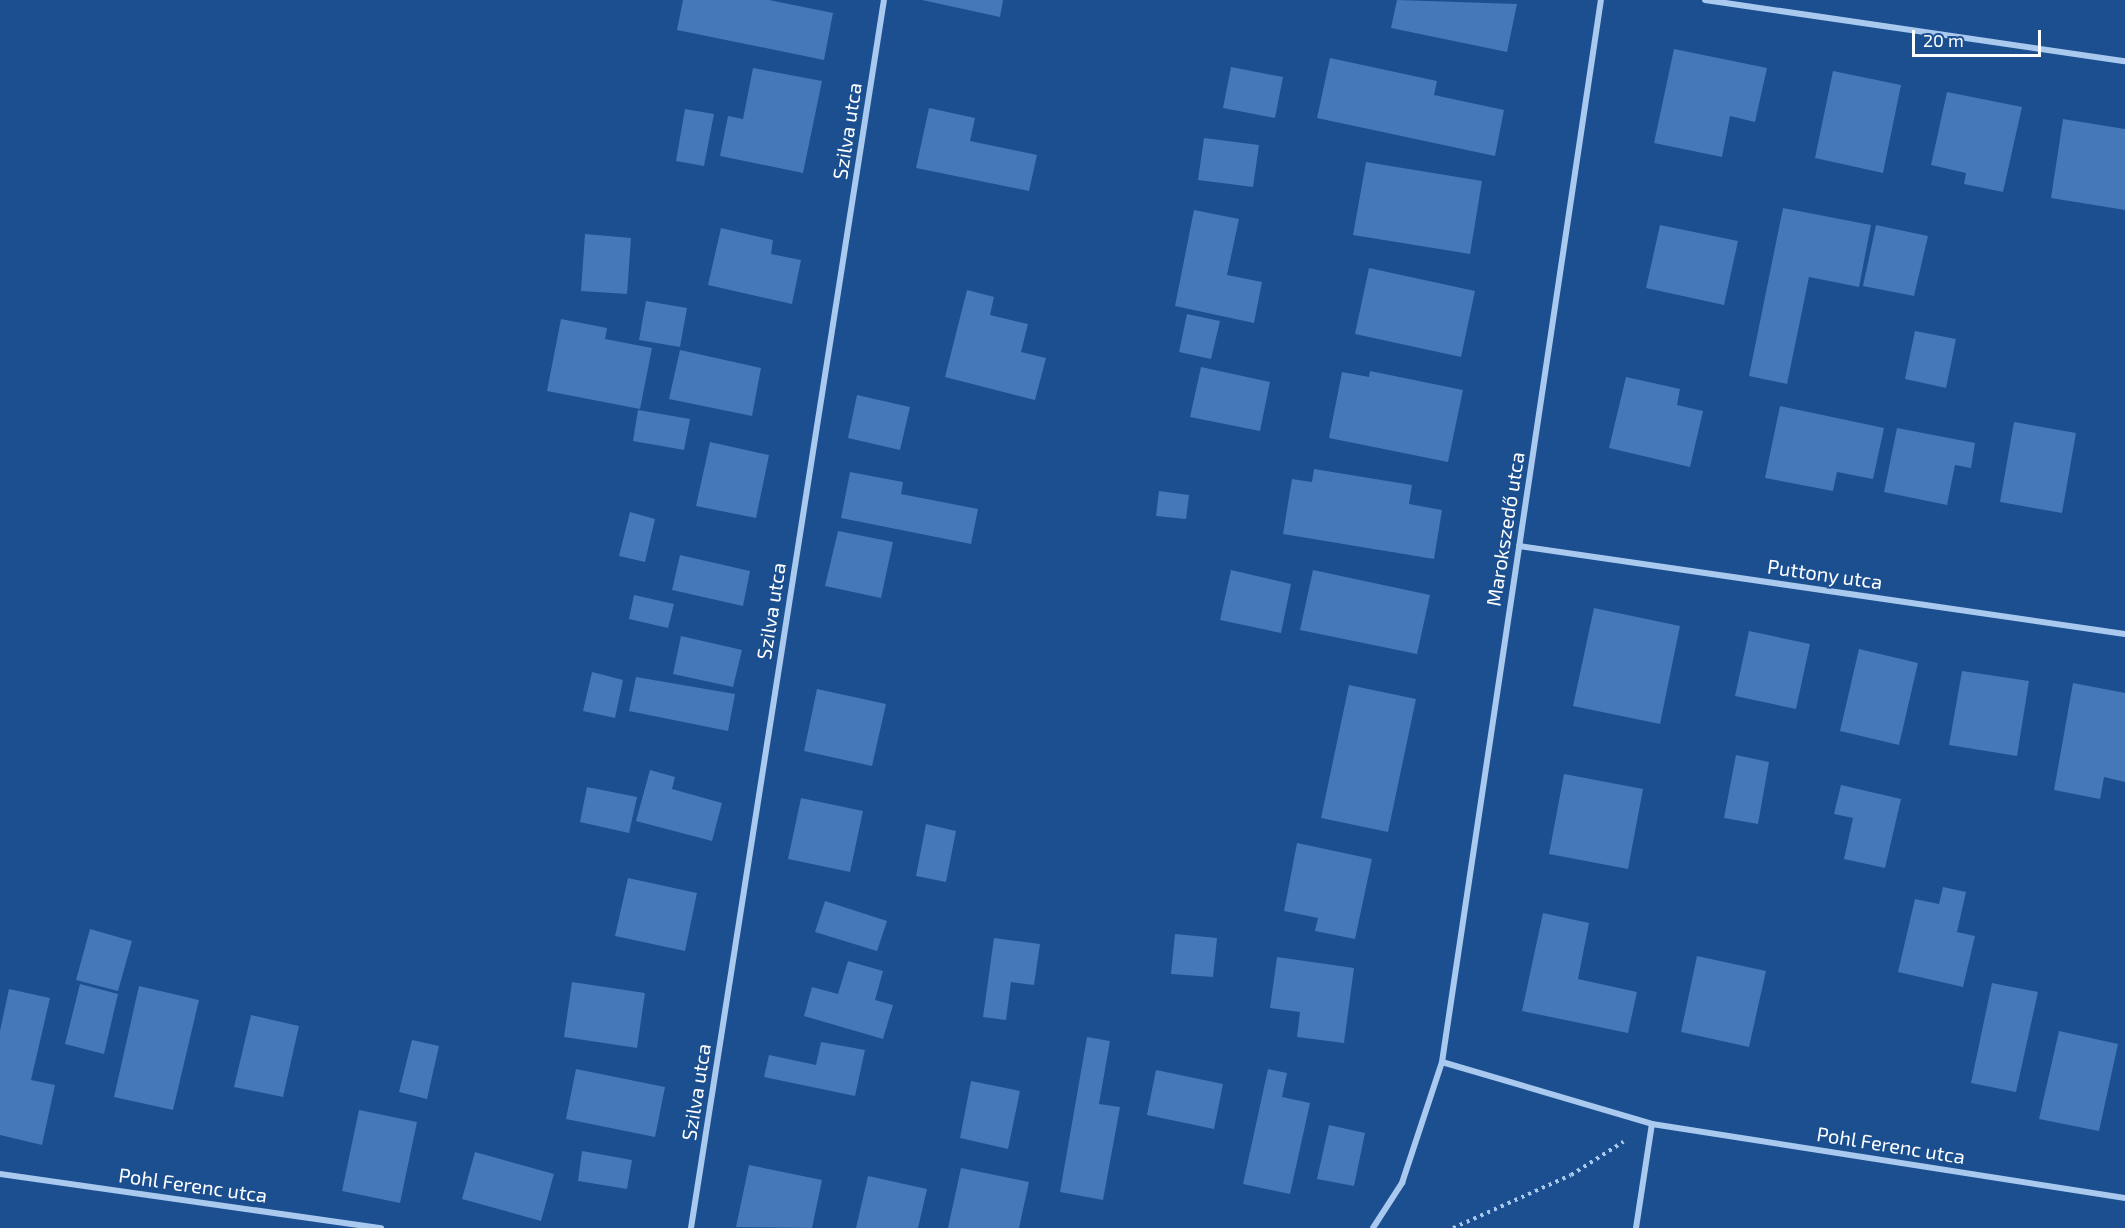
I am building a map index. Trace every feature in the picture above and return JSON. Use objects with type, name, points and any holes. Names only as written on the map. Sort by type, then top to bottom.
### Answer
[{"type":"street","name":"Szilva utca","points":[[691,1228],[884,0]]},
{"type":"street","name":"Marokszedő utca","points":[[1442,1062],[1601,0]]},
{"type":"street","points":[[1705,0],[2125,61]]},
{"type":"street","name":"Puttony utca","points":[[1519,546],[2125,634]]},
{"type":"street","points":[[1373,1228],[1402,1183],[1442,1062]]},
{"type":"street","name":"Pohl Ferenc utca","points":[[1442,1062],[1652,1124],[2125,1198]]},
{"type":"street","points":[[1636,1228],[1652,1124]]},
{"type":"street","name":"Pohl Ferenc utca","points":[[0,1174],[381,1228]]},
{"type":"path","points":[[1453,1228],[1571,1175],[1652,1124]]},
{"type":"building","points":[[683,0],[769,0],[833,13],[824,60],[677,30]]},
{"type":"building","points":[[922,0],[1003,0],[1000,17]]},
{"type":"building","points":[[1397,0],[1517,4],[1507,52],[1391,28]]},
{"type":"building","points":[[1674,49],[1767,68],[1755,122],[1730,116],[1722,157],[1654,143]]},
{"type":"building","points":[[1330,58],[1437,81],[1434,95],[1504,110],[1495,156],[1317,118]]},
{"type":"building","points":[[1231,67],[1283,77],[1275,118],[1223,108]]},
{"type":"building","points":[[753,68],[822,81],[803,173],[720,156],[728,116],[743,119]]},
{"type":"building","points":[[1833,71],[1901,85],[1883,173],[1815,158]]},
{"type":"building","points":[[1947,92],[2022,107],[2003,192],[1964,184],[1966,173],[1931,165]]},
{"type":"building","points":[[929,108],[975,118],[970,141],[1037,155],[1029,191],[916,168]]},
{"type":"building","points":[[685,109],[714,114],[704,166],[676,161]]},
{"type":"building","points":[[2063,119],[2125,129],[2125,210],[2051,198]]},
{"type":"building","points":[[1204,138],[1259,145],[1253,187],[1198,180]]},
{"type":"building","points":[[1366,162],[1482,181],[1470,254],[1353,235]]},
{"type":"building","points":[[1783,208],[1871,225],[1859,287],[1809,277],[1787,384],[1749,376]]},
{"type":"building","points":[[1194,210],[1239,219],[1227,275],[1262,282],[1254,323],[1175,306]]},
{"type":"building","points":[[1660,225],[1738,241],[1724,305],[1646,288]]},
{"type":"building","points":[[1876,225],[1928,236],[1914,296],[1863,286]]},
{"type":"building","points":[[721,228],[773,240],[771,254],[801,260],[792,304],[708,285]]},
{"type":"building","points":[[585,234],[631,238],[627,294],[581,291]]},
{"type":"building","points":[[1369,268],[1475,291],[1461,357],[1355,334]]},
{"type":"building","points":[[967,290],[994,297],[990,315],[1028,324],[1021,352],[1046,358],[1035,400],[945,377]]},
{"type":"building","points":[[646,301],[687,308],[680,347],[639,340]]},
{"type":"building","points":[[1187,314],[1220,321],[1211,359],[1179,352]]},
{"type":"building","points":[[561,319],[607,328],[605,339],[652,348],[640,409],[547,391]]},
{"type":"building","points":[[1915,331],[1956,339],[1946,388],[1905,379]]},
{"type":"building","points":[[680,350],[761,368],[752,416],[669,399]]},
{"type":"building","points":[[1201,367],[1270,382],[1260,431],[1190,417]]},
{"type":"building","points":[[1370,371],[1463,390],[1448,462],[1329,438],[1342,372],[1369,377]]},
{"type":"building","points":[[1626,377],[1680,389],[1677,405],[1703,411],[1690,467],[1609,448]]},
{"type":"building","points":[[857,395],[910,407],[900,450],[848,438]]},
{"type":"building","points":[[1780,406],[1884,428],[1873,479],[1837,472],[1833,491],[1765,478]]},
{"type":"building","points":[[638,410],[690,419],[684,450],[633,441]]},
{"type":"building","points":[[2014,422],[2076,433],[2062,513],[2000,502]]},
{"type":"building","points":[[1897,428],[1975,443],[1971,468],[1955,465],[1947,505],[1884,492]]},
{"type":"building","points":[[710,442],[769,455],[756,518],[696,506]]},
{"type":"building","points":[[1314,469],[1412,485],[1409,504],[1442,510],[1434,559],[1283,534],[1292,479],[1312,482]]},
{"type":"building","points":[[850,472],[903,482],[901,494],[978,509],[971,544],[841,518]]},
{"type":"building","points":[[1159,491],[1189,495],[1186,519],[1156,516]]},
{"type":"building","points":[[630,512],[655,519],[645,562],[619,556]]},
{"type":"building","points":[[838,531],[893,542],[881,598],[825,586]]},
{"type":"building","points":[[680,555],[750,571],[743,606],[672,590]]},
{"type":"building","points":[[1231,570],[1291,584],[1281,633],[1220,620]]},
{"type":"building","points":[[1313,570],[1430,595],[1417,654],[1300,630]]},
{"type":"building","points":[[634,595],[674,604],[668,628],[629,619]]},
{"type":"building","points":[[1594,608],[1680,626],[1660,724],[1573,706]]},
{"type":"building","points":[[1749,631],[1810,644],[1796,709],[1735,696]]},
{"type":"building","points":[[681,636],[742,650],[733,687],[673,674]]},
{"type":"building","points":[[1859,649],[1918,663],[1899,745],[1840,731]]},
{"type":"building","points":[[1962,671],[2029,681],[2017,756],[1949,745]]},
{"type":"building","points":[[592,672],[623,680],[615,718],[583,711]]},
{"type":"building","points":[[636,677],[735,694],[728,731],[629,711]]},
{"type":"building","points":[[2073,683],[2125,693],[2125,782],[2104,777],[2100,799],[2054,790]]},
{"type":"building","points":[[1349,685],[1416,699],[1388,832],[1321,818]]},
{"type":"building","points":[[817,689],[886,704],[872,766],[804,751]]},
{"type":"building","points":[[1736,755],[1769,762],[1758,824],[1724,818]]},
{"type":"building","points":[[650,770],[675,777],[672,789],[722,803],[712,841],[636,821]]},
{"type":"building","points":[[1564,774],[1643,789],[1628,869],[1549,854]]},
{"type":"building","points":[[1841,785],[1901,799],[1885,868],[1844,859],[1853,818],[1834,814]]},
{"type":"building","points":[[587,787],[637,797],[629,833],[580,822]]},
{"type":"building","points":[[801,798],[863,811],[850,872],[788,859]]},
{"type":"building","points":[[926,824],[956,831],[946,882],[916,876]]},
{"type":"building","points":[[1297,843],[1372,859],[1355,939],[1315,931],[1318,918],[1284,911]]},
{"type":"building","points":[[628,878],[697,893],[685,951],[615,936]]},
{"type":"building","points":[[1943,887],[1966,892],[1957,932],[1975,936],[1963,987],[1898,972],[1915,899],[1939,904]]},
{"type":"building","points":[[825,901],[887,921],[877,951],[815,932]]},
{"type":"building","points":[[1543,913],[1589,923],[1578,979],[1637,992],[1628,1033],[1522,1011]]},
{"type":"building","points":[[90,929],[132,941],[118,991],[76,980]]},
{"type":"building","points":[[1175,934],[1217,938],[1213,977],[1171,974]]},
{"type":"building","points":[[994,938],[1040,944],[1034,985],[1011,982],[1006,1020],[983,1017]]},
{"type":"building","points":[[1697,956],[1766,971],[1749,1047],[1681,1032]]},
{"type":"building","points":[[1277,957],[1354,968],[1344,1043],[1297,1037],[1300,1012],[1270,1008]]},
{"type":"building","points":[[848,961],[883,971],[875,1000],[893,1005],[883,1039],[804,1016],[812,987],[838,994]]},
{"type":"building","points":[[572,982],[645,993],[637,1048],[564,1037]]},
{"type":"building","points":[[1992,983],[2038,992],[2016,1092],[1971,1083]]},
{"type":"building","points":[[80,984],[118,994],[104,1054],[65,1044]]},
{"type":"building","points":[[139,986],[199,1000],[173,1110],[114,1097]]},
{"type":"building","points":[[9,989],[50,998],[31,1080],[55,1085],[42,1145],[0,1135],[0,1031]]},
{"type":"building","points":[[251,1015],[299,1026],[283,1097],[234,1087]]},
{"type":"building","points":[[2059,1031],[2118,1044],[2099,1131],[2039,1119]]},
{"type":"building","points":[[1087,1037],[1110,1041],[1099,1104],[1120,1107],[1103,1200],[1060,1192]]},
{"type":"building","points":[[412,1040],[439,1046],[427,1099],[399,1092]]},
{"type":"building","points":[[821,1042],[865,1050],[855,1096],[764,1077],[769,1055],[816,1065]]},
{"type":"building","points":[[576,1069],[665,1087],[655,1137],[566,1119]]},
{"type":"building","points":[[1268,1069],[1287,1073],[1282,1097],[1310,1103],[1290,1194],[1243,1184]]},
{"type":"building","points":[[1156,1070],[1223,1084],[1214,1129],[1147,1115]]},
{"type":"building","points":[[971,1081],[1020,1091],[1008,1149],[960,1138]]},
{"type":"building","points":[[359,1110],[417,1122],[400,1203],[342,1191]]},
{"type":"building","points":[[1329,1125],[1365,1133],[1354,1186],[1317,1179]]},
{"type":"building","points":[[582,1151],[632,1160],[627,1189],[578,1181]]},
{"type":"building","points":[[475,1152],[554,1174],[541,1221],[462,1199]]},
{"type":"building","points":[[749,1165],[822,1180],[812,1228],[736,1227]]},
{"type":"building","points":[[961,1168],[1029,1182],[1019,1228],[948,1228]]},
{"type":"building","points":[[868,1176],[927,1189],[918,1228],[856,1228]]}]
